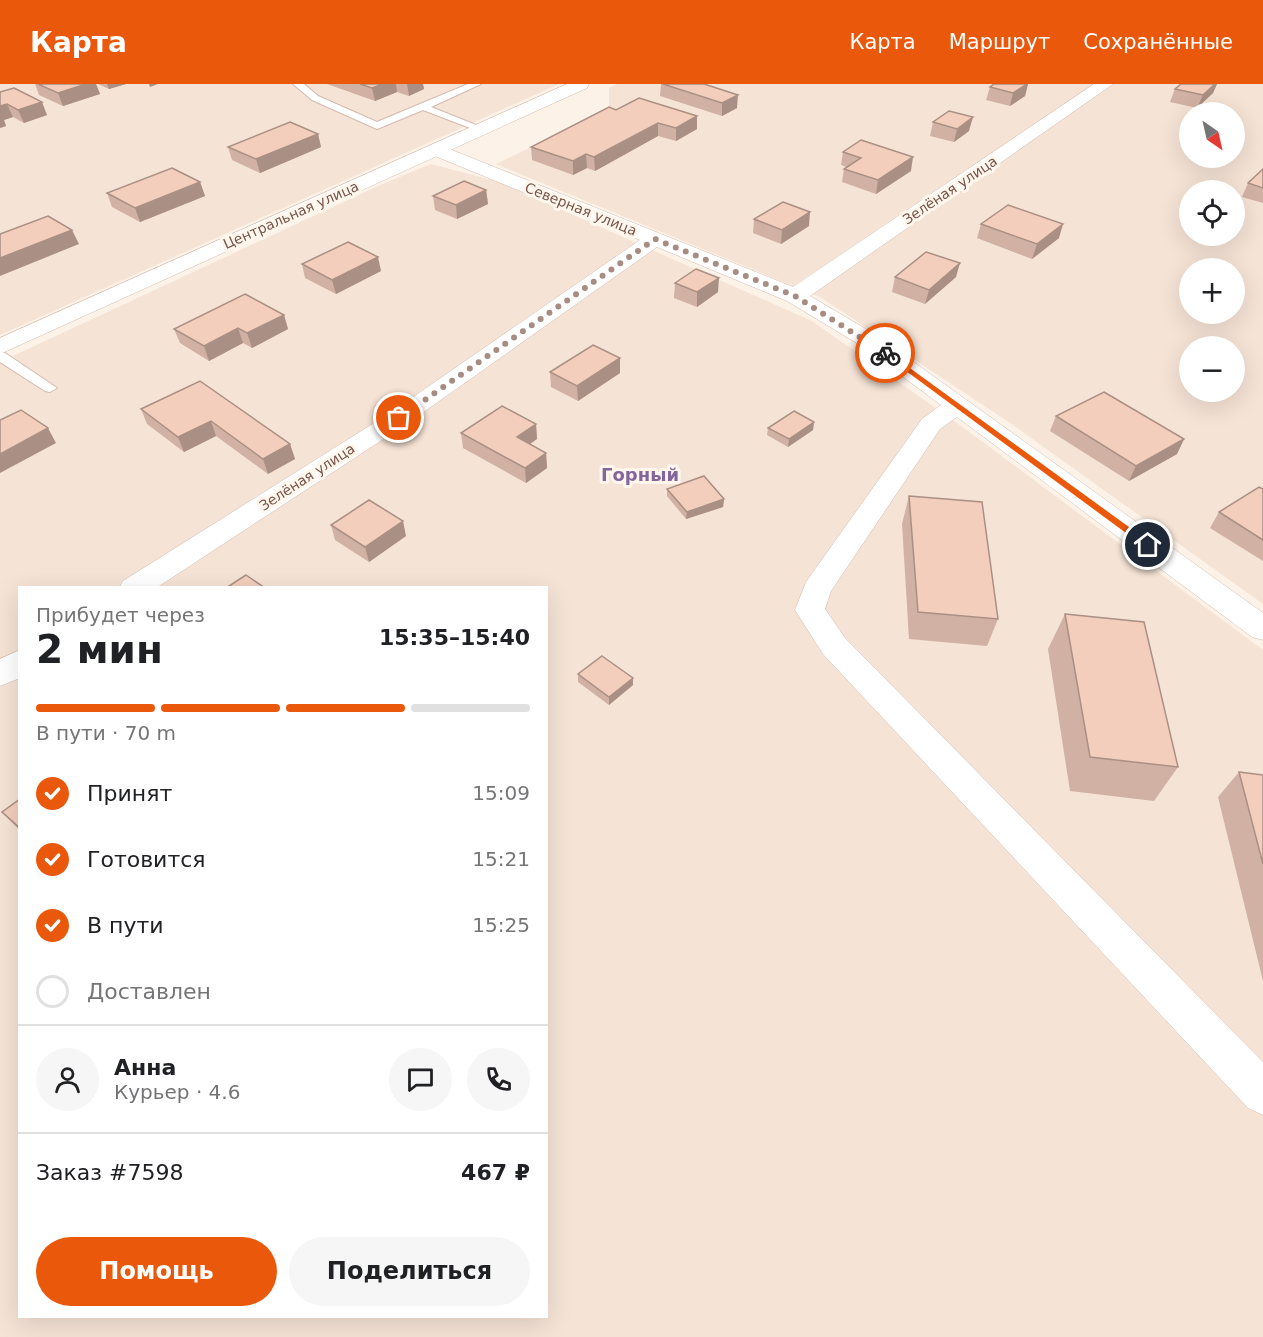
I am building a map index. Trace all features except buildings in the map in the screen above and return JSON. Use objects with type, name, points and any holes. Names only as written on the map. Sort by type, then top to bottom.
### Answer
[{"type":"street","name":"Центральная улица","points":[[0,346],[581,84]]},
{"type":"street","name":"Зелёная улица","points":[[795,296],[1105,84]]},
{"type":"street","name":"Северная улица","points":[[436,150],[795,296],[868,340],[1263,629]]},
{"type":"street","name":"Зелёная улица","points":[[137,586],[399,418],[655,239]]},
{"type":"street","points":[[956,406],[931,424],[817,589],[810,610],[834,646],[1263,1093]]},
{"type":"street","points":[[0,674],[18,663]]},
{"type":"lane","points":[[298,84],[315,98],[377,126],[471,86]]},
{"type":"lane","points":[[455,84],[471,86]]},
{"type":"lane","points":[[423,107],[482,129]]},
{"type":"lane","points":[[0,356],[50,388]]},
{"type":"shaded area","points":[[0,84],[559,84],[0,335]]},
{"type":"shaded area","points":[[617,84],[1263,84],[1263,604],[1010,423],[820,297],[496,164],[609,110],[609,88]]},
{"type":"shaded area","points":[[431,164],[499,182],[812,321],[957,423],[1263,650],[1263,1337],[0,1337],[0,362],[378,186]]},
{"type":"way so far","points":[[399,418],[655,239],[795,296],[868,340],[885,353]]},
{"type":"district","name":"Горный","points":[[640,475]]},
{"type":"route","points":[[885,353],[1148,545]]}]
